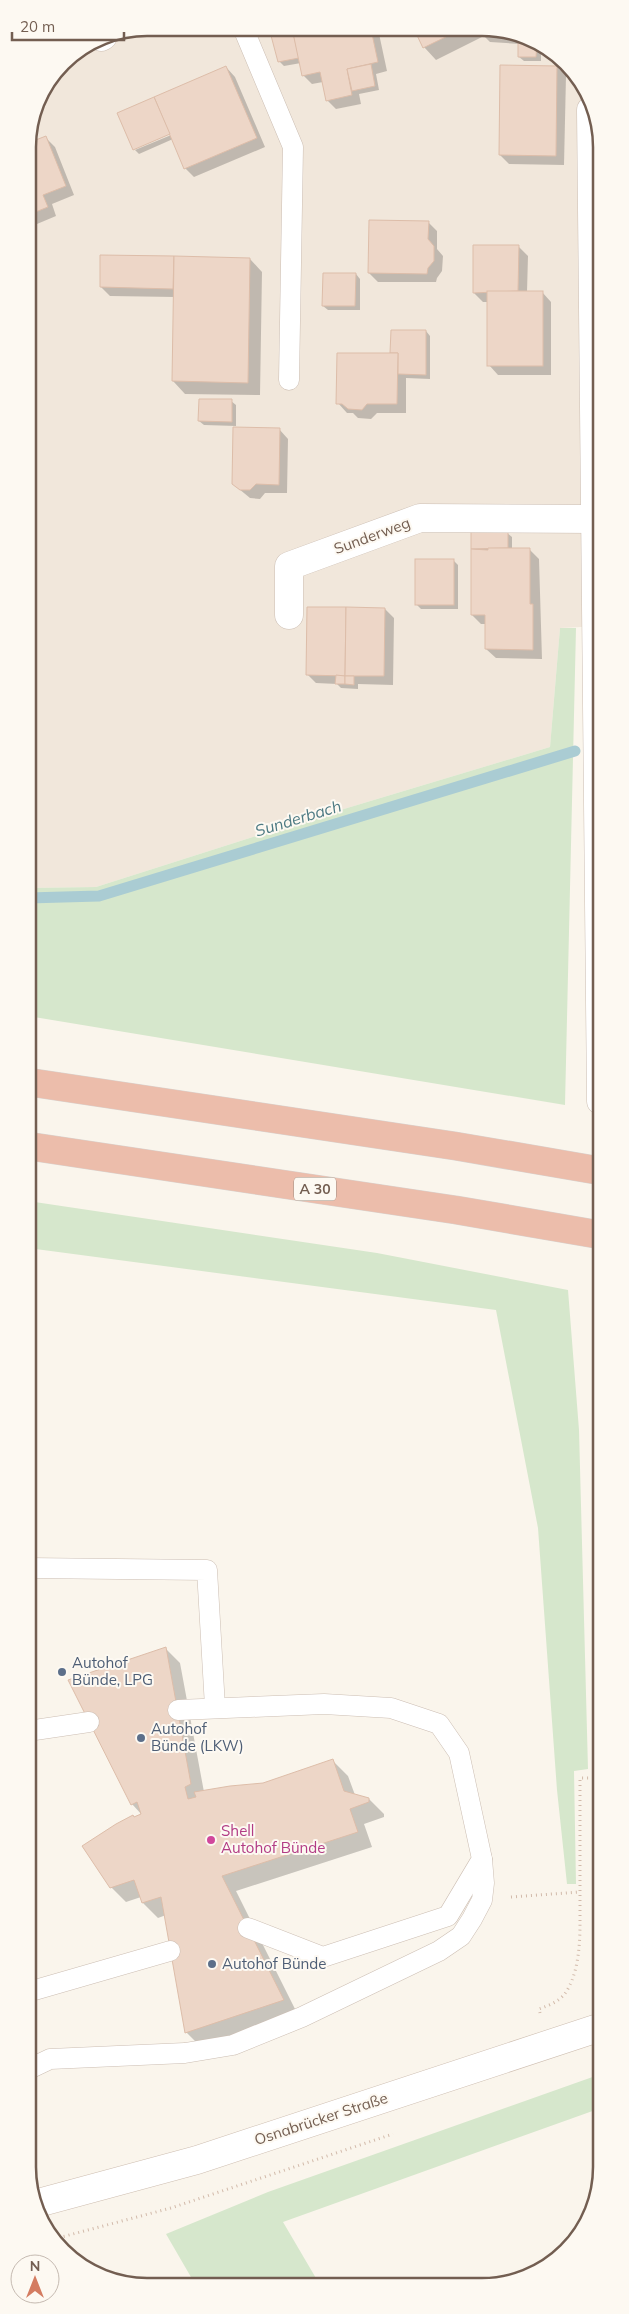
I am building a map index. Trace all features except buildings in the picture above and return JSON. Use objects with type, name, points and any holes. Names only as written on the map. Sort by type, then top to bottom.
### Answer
[{"type":"highway","points":[[36,1083],[455,1146],[593,1170]]},
{"type":"highway","name":"A 30","points":[[36,1147],[456,1210],[593,1234]]},
{"type":"street","points":[[590,125],[593,314]]},
{"type":"street","name":"Sunderweg","points":[[289,616],[289,566],[420,518],[593,519]]},
{"type":"street","name":"Osnabrücker Straße","points":[[42,2202],[197,2160],[593,2030]]},
{"type":"lane","points":[[246,36],[293,147],[289,380]]},
{"type":"lane","points":[[36,1568],[207,1570],[215,1707]]},
{"type":"lane","points":[[36,2065],[50,2059],[185,2053],[233,2044],[302,2016],[439,1951],[461,1936],[482,1900],[484,1883],[482,1859],[459,1753],[439,1724],[391,1708],[324,1704],[178,1710]]},
{"type":"lane","points":[[36,1730],[89,1722]]},
{"type":"lane","points":[[248,1928],[323,1957],[448,1916],[482,1859]]},
{"type":"lane","points":[[36,1990],[170,1950]]},
{"type":"path","points":[[549,2044],[539,2009],[553,2004],[562,1996],[574,1973],[580,1944],[580,1778],[593,1778]]},
{"type":"path","points":[[542,1895],[580,1892]]},
{"type":"shaded area","points":[[140,36],[481,36],[503,38],[537,51],[565,74],[581,98],[589,119],[593,148],[593,626],[560,628],[550,747],[284,827],[96,887],[36,888],[36,140],[40,119],[51,92],[74,64],[92,51],[112,42]]},
{"type":"green space","points":[[560,628],[576,628],[565,1105],[36,1017],[36,888],[96,887],[284,827],[550,747]]},
{"type":"green space","points":[[36,1202],[377,1253],[568,1290],[579,1430],[588,1769],[574,1771],[576,1884],[567,1884],[557,1790],[538,1528],[496,1310],[36,1249]]},
{"type":"green space","points":[[593,2077],[593,2111],[283,2222],[316,2278],[192,2278],[166,2234],[268,2192]]},
{"type":"waterway","name":"Sunderbach","points":[[36,898],[99,896],[575,751]]},
{"type":"place","name":"Autohof Bünde, LPG","points":[[62,1672]]},
{"type":"place","name":"Autohof Bünde (LKW)","points":[[141,1738]]},
{"type":"place","name":"Shell Autohof Bünde","points":[[211,1840]]},
{"type":"place","name":"Autohof Bünde","points":[[212,1964]]}]
